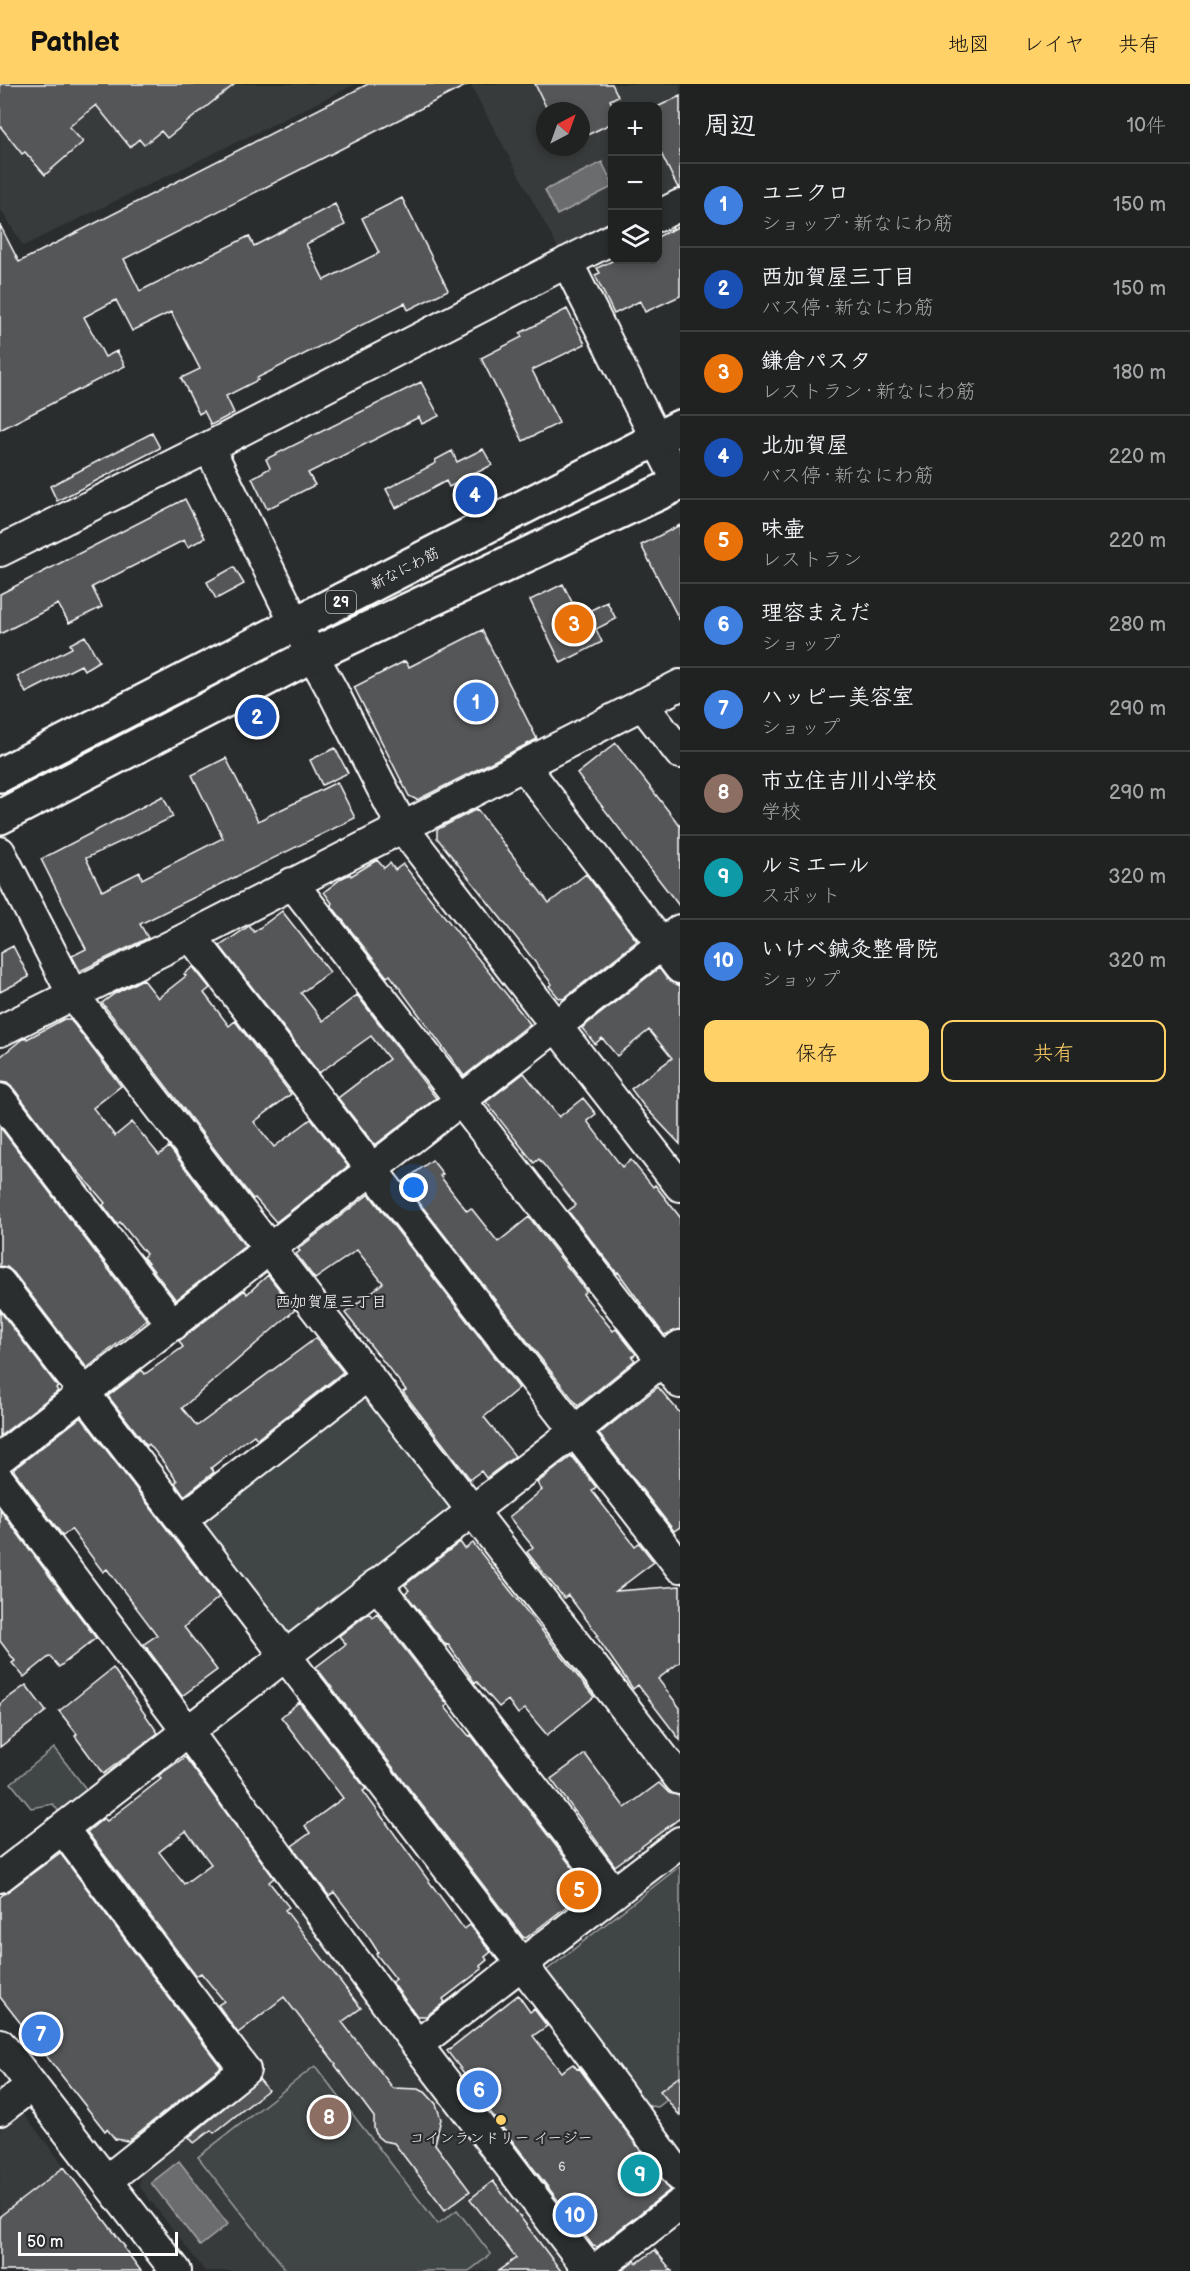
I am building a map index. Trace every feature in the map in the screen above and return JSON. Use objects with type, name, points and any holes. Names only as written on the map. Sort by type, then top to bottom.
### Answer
[{"type":"main road","name":"新なにわ筋","points":[[0,775],[668,433]]},
{"type":"main road","name":"29","points":[[0,817],[312,655],[680,484]]},
{"type":"street","points":[[662,214],[680,205]]},
{"type":"street","points":[[0,551],[209,447],[608,241]]},
{"type":"street","points":[[567,262],[668,433],[680,484]]},
{"type":"street","points":[[209,447],[296,625],[402,827],[680,1186]]},
{"type":"street","points":[[0,1031],[191,936],[680,685]]},
{"type":"street","points":[[642,704],[680,753]]},
{"type":"street","points":[[524,766],[671,937],[680,968]]},
{"type":"street","points":[[0,852],[73,994],[680,1779]]},
{"type":"street","points":[[0,1877],[574,1432],[674,1363],[461,1101],[292,883]]},
{"type":"street","points":[[191,936],[680,1567]]},
{"type":"street","points":[[0,1458],[671,937]]},
{"type":"street","points":[[0,1099],[173,1324]]},
{"type":"street","points":[[0,1283],[521,1964],[680,2176]]},
{"type":"street","points":[[181,1520],[368,1375]]},
{"type":"street","points":[[0,1481],[417,2045],[592,2271],[680,2204]]},
{"type":"street","points":[[377,1584],[614,1893]]},
{"type":"street","points":[[63,1829],[245,2070],[106,2181]]},
{"type":"street","points":[[417,2045],[680,1842]]},
{"type":"street","points":[[0,2044],[176,2271]]},
{"type":"street","points":[[0,2110],[32,2085]]},
{"type":"shaded area","points":[[0,84],[356,84],[23,246],[2,211],[0,212]]},
{"type":"shaded area","points":[[470,84],[680,84],[680,187],[662,196],[662,102],[608,102],[608,223],[558,248]]},
{"type":"shaded area","points":[[602,162],[608,175],[608,189],[557,215],[545,190]]},
{"type":"shaded area","points":[[358,1397],[371,1398],[450,1501],[449,1513],[293,1634],[281,1634],[203,1527],[208,1517]]},
{"type":"shaded area","points":[[54,1748],[87,1790],[59,1812],[53,1804],[31,1808],[11,1783]]},
{"type":"shaded area","points":[[680,1866],[680,2090],[658,2107],[643,2105],[546,1980],[547,1970]]},
{"type":"shaded area","points":[[294,1905],[566,2262],[565,2271],[205,2271],[139,2186],[142,2162],[261,2071],[193,1982]]},
{"type":"shaded area","points":[[315,2066],[438,2224],[457,2210],[491,2254],[469,2271],[287,2271],[198,2157]]},
{"type":"shaded area","points":[[20,2109],[127,2247],[96,2271],[3,2271],[0,2267],[0,2125]]},
{"type":"shaded area","points":[[179,2161],[228,2224],[200,2246],[151,2183]]},
{"type":"building","points":[[0,84],[235,84],[167,138],[161,131],[144,145],[139,139],[130,147],[96,105],[69,127],[83,142],[45,175],[25,152],[22,154],[0,126]]},
{"type":"building","points":[[368,84],[469,84],[124,259],[140,291],[249,236],[254,246],[335,204],[345,225],[306,244],[324,280],[379,253],[362,218],[402,198],[448,290],[408,310],[405,303],[257,378],[258,380],[226,396],[234,413],[211,425],[204,411],[199,414],[181,378],[200,369],[171,312],[132,331],[116,300],[84,317],[105,357],[117,351],[125,366],[0,430],[0,225],[19,262]]},
{"type":"building","points":[[535,84],[612,84],[618,96],[608,102],[608,125],[590,134],[590,102],[544,102]]},
{"type":"building","points":[[680,96],[680,188],[662,155],[662,105]]},
{"type":"building","points":[[680,226],[680,296],[645,312],[640,301],[614,314],[595,275],[600,273],[597,268],[608,263],[662,264],[662,235]]},
{"type":"building","points":[[567,309],[585,344],[532,370],[559,423],[523,441],[481,358],[522,337],[520,333]]},
{"type":"building","points":[[421,382],[439,416],[422,424],[419,417],[308,473],[315,485],[267,509],[252,478],[270,468],[266,459]]},
{"type":"building","points":[[152,433],[160,448],[57,501],[50,486]]},
{"type":"building","points":[[483,449],[492,465],[449,487],[446,481],[396,508],[386,489],[436,463],[435,460],[452,451],[457,462]]},
{"type":"building","points":[[185,499],[205,538],[188,547],[184,540],[92,587],[102,607],[69,623],[58,604],[0,634],[0,594]]},
{"type":"building","points":[[680,525],[680,621],[641,545]]},
{"type":"building","points":[[234,567],[244,584],[216,599],[207,582]]},
{"type":"building","points":[[563,584],[579,616],[607,602],[616,619],[596,629],[602,642],[561,663],[530,600]]},
{"type":"building","points":[[482,630],[537,739],[417,800],[409,796],[354,687],[405,661],[409,667]]},
{"type":"building","points":[[85,636],[99,661],[84,670],[81,665],[26,693],[17,676],[72,648],[70,644]]},
{"type":"building","points":[[616,743],[680,826],[680,907],[577,774]]},
{"type":"building","points":[[335,748],[348,773],[322,785],[310,760]]},
{"type":"building","points":[[226,758],[258,821],[337,782],[355,818],[140,924],[148,938],[80,971],[72,956],[86,949],[41,859],[163,796],[173,817],[86,858],[102,891],[140,872],[142,879],[223,838],[192,775]]},
{"type":"building","points":[[477,809],[549,903],[586,874],[637,941],[563,999],[559,998],[549,986],[552,984],[437,838],[437,830]]},
{"type":"building","points":[[377,860],[384,868],[390,863],[395,870],[403,864],[530,1024],[464,1076],[390,975],[387,977],[331,905],[332,903],[324,892],[342,878],[350,874],[351,876]]},
{"type":"building","points":[[282,911],[330,972],[301,993],[323,1021],[357,995],[436,1098],[375,1145],[338,1098],[389,1059],[371,1036],[319,1073],[220,946],[249,926],[254,932]]},
{"type":"building","points":[[13,946],[29,977],[0,992],[0,953]]},
{"type":"building","points":[[193,967],[210,988],[204,993],[229,1026],[235,1021],[291,1094],[254,1122],[274,1147],[311,1119],[348,1166],[276,1222],[255,1198],[253,1199],[102,1003],[143,979],[158,998],[186,976],[184,974]]},
{"type":"building","points":[[659,968],[667,979],[680,986],[680,1144],[631,1089],[672,1058],[649,1030],[617,1056],[602,1038],[595,1044],[582,1028]]},
{"type":"building","points":[[64,1019],[70,1019],[121,1086],[93,1108],[115,1136],[132,1122],[159,1155],[169,1147],[245,1246],[176,1300],[143,1257],[146,1254],[120,1222],[117,1224],[103,1205],[105,1203],[64,1155],[14,1089],[7,1083],[0,1082],[0,1057],[26,1037],[27,1039]]},
{"type":"building","points":[[524,1073],[559,1117],[583,1098],[596,1114],[587,1121],[622,1167],[631,1160],[653,1187],[655,1185],[680,1217],[680,1329],[664,1335],[618,1272],[568,1211],[576,1205],[539,1159],[534,1163],[486,1102]]},
{"type":"building","points":[[0,1127],[147,1320],[87,1368],[14,1273],[7,1267],[0,1266]]},
{"type":"building","points":[[432,1160],[443,1174],[440,1176],[467,1211],[471,1208],[498,1242],[529,1217],[586,1291],[583,1294],[613,1331],[616,1329],[636,1354],[632,1357],[635,1360],[578,1406],[403,1182]]},
{"type":"building","points":[[369,1194],[519,1388],[484,1417],[515,1456],[486,1478],[481,1471],[470,1479],[403,1392],[406,1390],[345,1313],[383,1283],[357,1250],[315,1279],[296,1254],[300,1251],[298,1249]]},
{"type":"building","points":[[268,1275],[295,1310],[182,1408],[197,1426],[316,1338],[343,1372],[257,1439],[254,1435],[240,1445],[211,1468],[214,1472],[184,1496],[175,1483],[177,1481],[161,1459],[149,1444],[147,1446],[108,1396],[142,1370],[145,1374],[183,1347],[179,1341],[245,1290],[247,1294]]},
{"type":"building","points":[[0,1311],[58,1387],[56,1388],[58,1391],[0,1436]]},
{"type":"building","points":[[658,1387],[680,1413],[680,1527],[674,1531],[599,1434]]},
{"type":"building","points":[[81,1417],[219,1597],[184,1627],[217,1670],[182,1696],[144,1644],[157,1635],[107,1569],[103,1572],[71,1529],[63,1536],[14,1471]]},
{"type":"building","points":[[572,1456],[596,1487],[592,1491],[635,1546],[639,1543],[654,1562],[616,1591],[680,1586],[680,1662],[658,1679],[680,1708],[680,1740],[638,1685],[633,1689],[596,1636],[598,1635],[568,1595],[564,1598],[527,1552],[533,1547],[509,1517],[542,1490],[537,1483]]},
{"type":"building","points":[[0,1510],[96,1638],[59,1667],[50,1656],[24,1677],[12,1663],[15,1661],[0,1641]]},
{"type":"building","points":[[460,1542],[465,1549],[473,1543],[594,1697],[547,1735],[525,1709],[518,1714],[508,1700],[499,1707],[477,1682],[475,1683],[448,1644],[446,1645],[405,1593],[409,1590],[405,1585]]},
{"type":"building","points":[[369,1613],[372,1617],[377,1613],[448,1705],[445,1707],[469,1736],[471,1735],[589,1889],[526,1938],[316,1667],[346,1644],[339,1636]]},
{"type":"building","points":[[113,1668],[158,1733],[103,1774],[59,1711]]},
{"type":"building","points":[[26,1685],[46,1711],[0,1747],[0,1704]]},
{"type":"building","points":[[299,1702],[366,1789],[363,1791],[464,1929],[470,1925],[491,1952],[480,1966],[482,1969],[443,1999],[445,2002],[426,2016],[417,2016],[392,1982],[396,1979],[376,1954],[378,1952],[369,1938],[334,1892],[329,1896],[292,1846],[310,1833],[305,1826],[343,1798],[281,1717]]},
{"type":"building","points":[[585,1754],[625,1808],[659,1783],[669,1793],[680,1796],[680,1818],[615,1866],[551,1779]]},
{"type":"building","points":[[185,1757],[274,1878],[269,1882],[289,1907],[285,1910],[361,2008],[342,2022],[393,2088],[418,2089],[425,2092],[436,2104],[441,2119],[435,2144],[470,2191],[445,2210],[394,2143],[383,2141],[377,2136],[374,2117],[284,1997],[238,2033],[218,2005],[224,2001],[201,1973],[196,1976],[87,1832],[104,1818],[107,1821],[161,1779],[158,1776]],"holes":[[[186,1831],[211,1864],[184,1884],[159,1852]]]},
{"type":"building","points":[[60,1853],[221,2067],[128,2141],[115,2139],[107,2129],[105,2131],[0,1997],[0,1897]]},
{"type":"building","points":[[518,1995],[530,2012],[534,2009],[547,2026],[533,2036],[561,2072],[573,2064],[577,2069],[579,2068],[670,2190],[597,2247],[593,2246],[465,2079],[467,2077],[447,2051]]},
{"type":"building","points":[[680,2076],[680,2116],[660,2091]]},
{"type":"building","points":[[259,2079],[268,2090],[214,2133],[211,2130],[194,2143],[189,2137]]},
{"type":"building","points":[[64,2167],[141,2271],[0,2271],[0,2216]]},
{"type":"building","points":[[493,2181],[561,2271],[498,2271],[516,2258],[470,2199]]},
{"type":"building","points":[[655,2250],[672,2271],[622,2271],[635,2261],[637,2263]]},
{"type":"place","name":"北加賀屋","points":[[475,495]]},
{"type":"place","name":"鎌倉パスタ","points":[[574,624]]},
{"type":"place","name":"ユニクロ","points":[[476,702]]},
{"type":"place","name":"西加賀屋三丁目","points":[[257,717]]},
{"type":"place","name":"味壷","points":[[579,1890]]},
{"type":"place","name":"ハッピー美容室","points":[[41,2034]]},
{"type":"place","name":"理容まえだ","points":[[479,2090]]},
{"type":"place","name":"市立住吉川小学校","points":[[329,2117]]},
{"type":"place","name":"コインランドリー イージー","points":[[501,2120]]},
{"type":"place","name":"ルミエール","points":[[640,2174]]},
{"type":"place","name":"いけべ鍼灸整骨院","points":[[575,2215]]},
{"type":"district","name":"西加賀屋三丁目","points":[[331,1302]]}]
